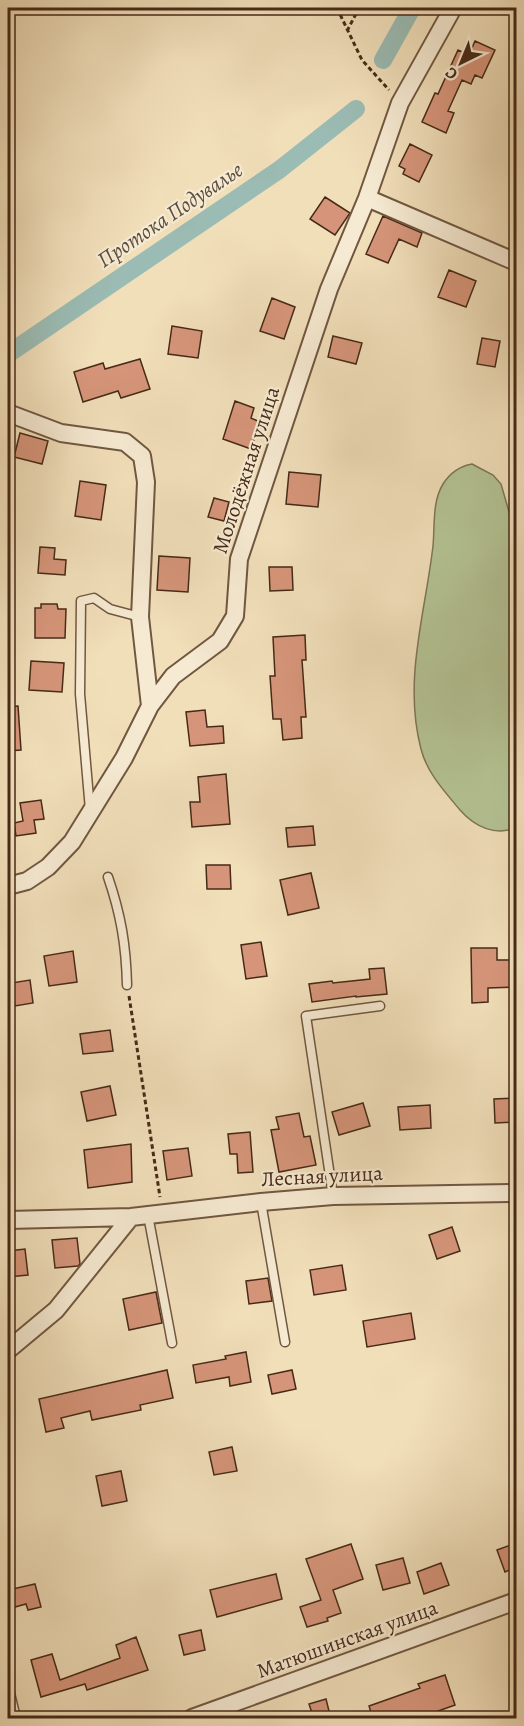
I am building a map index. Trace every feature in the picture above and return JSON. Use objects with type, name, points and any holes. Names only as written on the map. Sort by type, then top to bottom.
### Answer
[{"type":"street","name":"Молодёжная улица","points":[[8,886],[27,881],[48,867],[72,842],[124,758],[150,706],[174,676],[220,641],[235,616],[238,559],[329,289],[368,198],[400,103],[453,8]]},
{"type":"street","points":[[368,198],[516,262]]},
{"type":"street","points":[[8,413],[61,433],[125,442],[142,456],[146,482],[140,617],[150,706]]},
{"type":"street","name":"Лесная улица","points":[[8,1220],[131,1217],[333,1196],[516,1193]]},
{"type":"street","points":[[8,1350],[56,1310],[131,1217]]},
{"type":"street","name":"Матюшинская улица","points":[[192,1719],[516,1601]]},
{"type":"lane","points":[[91,812],[80,694],[81,601],[94,598],[110,609],[140,617]]},
{"type":"lane","points":[[108,877],[118,906],[126,950],[127,985]]},
{"type":"lane","points":[[333,1196],[306,1016],[380,1006]]},
{"type":"lane","points":[[261,1202],[285,1342]]},
{"type":"lane","points":[[155,1214],[172,1343]]},
{"type":"lane","points":[[8,1685],[16,1719]]},
{"type":"path","points":[[338,8],[362,60],[400,103]]},
{"type":"path","points":[[347,31],[358,8]]},
{"type":"path","points":[[127,985],[155,1214]]},
{"type":"green space","points":[[472,464],[493,475],[501,484],[516,536],[516,828],[500,831],[479,825],[466,816],[432,774],[421,749],[414,698],[417,648],[433,546],[437,498],[443,484],[452,473]]},
{"type":"building","points":[[475,41],[495,50],[482,78],[475,75],[471,84],[462,80],[448,111],[454,113],[446,133],[422,122],[458,50],[469,55]]},
{"type":"building","points":[[410,144],[432,155],[419,182],[403,174],[405,169],[399,166]]},
{"type":"building","points":[[325,197],[350,213],[335,235],[310,219]]},
{"type":"building","points":[[383,216],[422,233],[417,247],[399,239],[388,263],[366,254]]},
{"type":"building","points":[[449,270],[476,281],[466,307],[438,297]]},
{"type":"building","points":[[272,298],[295,307],[284,339],[260,331]]},
{"type":"building","points":[[172,326],[202,331],[198,358],[168,354]]},
{"type":"building","points":[[333,336],[362,343],[356,364],[328,357]]},
{"type":"building","points":[[482,338],[500,341],[495,367],[477,364]]},
{"type":"building","points":[[140,359],[150,389],[121,398],[118,391],[83,402],[74,372],[103,363],[105,369]]},
{"type":"building","points":[[235,401],[254,408],[251,418],[260,422],[251,449],[223,439]]},
{"type":"building","points":[[20,433],[48,441],[42,464],[14,457]]},
{"type":"building","points":[[289,472],[321,475],[318,507],[286,504]]},
{"type":"building","points":[[80,481],[106,485],[101,520],[75,516]]},
{"type":"building","points":[[214,498],[229,502],[224,521],[208,517]]},
{"type":"building","points":[[40,547],[55,548],[54,559],[66,560],[65,575],[38,573]]},
{"type":"building","points":[[159,556],[190,558],[188,592],[157,590]]},
{"type":"building","points":[[269,567],[292,567],[293,590],[270,591]]},
{"type":"building","points":[[41,604],[57,604],[58,609],[66,609],[65,638],[35,638],[35,608],[41,608]]},
{"type":"building","points":[[305,635],[306,660],[302,660],[306,717],[301,717],[302,738],[283,740],[281,719],[273,719],[270,676],[275,676],[273,637]]},
{"type":"building","points":[[31,661],[64,663],[62,692],[29,690]]},
{"type":"building","points":[[18,706],[21,750],[8,751],[8,707]]},
{"type":"building","points":[[205,710],[207,727],[223,726],[224,743],[190,746],[186,712]]},
{"type":"building","points":[[226,774],[230,824],[192,827],[190,802],[200,802],[198,777]]},
{"type":"building","points":[[41,800],[44,819],[34,820],[36,833],[16,836],[14,823],[23,821],[20,803]]},
{"type":"building","points":[[313,826],[315,845],[288,847],[286,828]]},
{"type":"building","points":[[206,865],[230,865],[231,889],[207,889]]},
{"type":"building","points":[[311,873],[319,908],[288,915],[280,880]]},
{"type":"building","points":[[261,942],[267,976],[246,979],[241,945]]},
{"type":"building","points":[[471,948],[497,948],[497,960],[516,960],[516,987],[488,988],[488,1002],[472,1003]]},
{"type":"building","points":[[73,951],[77,982],[49,986],[44,956]]},
{"type":"building","points":[[384,968],[387,994],[312,1002],[309,984],[370,979],[369,969]]},
{"type":"building","points":[[30,980],[33,1003],[15,1006],[11,983]]},
{"type":"building","points":[[110,1030],[113,1051],[83,1054],[80,1034]]},
{"type":"building","points":[[110,1086],[116,1115],[87,1121],[81,1092]]},
{"type":"building","points":[[516,1098],[516,1122],[495,1123],[494,1099]]},
{"type":"building","points":[[363,1103],[370,1126],[339,1135],[332,1112]]},
{"type":"building","points":[[430,1105],[431,1128],[400,1130],[398,1107]]},
{"type":"building","points":[[299,1113],[304,1137],[310,1136],[316,1165],[279,1172],[271,1130],[279,1129],[276,1117]]},
{"type":"building","points":[[250,1132],[253,1172],[238,1173],[237,1154],[230,1154],[228,1134]]},
{"type":"building","points":[[131,1144],[132,1182],[88,1188],[84,1150]]},
{"type":"building","points":[[188,1148],[192,1176],[167,1180],[163,1151]]},
{"type":"building","points":[[452,1227],[460,1251],[437,1259],[429,1235]]},
{"type":"building","points":[[77,1238],[80,1264],[55,1268],[52,1240]]},
{"type":"building","points":[[25,1249],[28,1275],[8,1277],[8,1251]]},
{"type":"building","points":[[342,1265],[346,1290],[314,1295],[310,1270]]},
{"type":"building","points":[[268,1278],[272,1301],[249,1304],[246,1281]]},
{"type":"building","points":[[156,1292],[162,1323],[129,1330],[123,1299]]},
{"type":"building","points":[[411,1313],[415,1339],[367,1347],[363,1321]]},
{"type":"building","points":[[246,1352],[251,1382],[230,1386],[229,1377],[196,1383],[193,1365],[226,1359],[225,1356]]},
{"type":"building","points":[[167,1370],[173,1398],[140,1405],[141,1410],[92,1420],[90,1411],[61,1418],[64,1428],[46,1432],[39,1399]]},
{"type":"building","points":[[292,1370],[296,1389],[272,1394],[268,1375]]},
{"type":"building","points":[[232,1447],[237,1471],[214,1475],[209,1452]]},
{"type":"building","points":[[121,1471],[127,1501],[102,1506],[96,1476]]},
{"type":"building","points":[[516,1543],[516,1567],[505,1572],[497,1550]]},
{"type":"building","points":[[351,1544],[363,1579],[333,1590],[341,1613],[327,1618],[328,1621],[307,1627],[300,1607],[321,1600],[306,1559]]},
{"type":"building","points":[[403,1558],[410,1583],[383,1590],[376,1565]]},
{"type":"building","points":[[441,1563],[449,1585],[424,1594],[417,1572]]},
{"type":"building","points":[[276,1574],[282,1599],[217,1617],[210,1590]]},
{"type":"building","points":[[35,1584],[41,1607],[28,1610],[26,1604],[8,1609],[8,1590]]},
{"type":"building","points":[[201,1630],[205,1650],[184,1655],[179,1635]]},
{"type":"building","points":[[136,1637],[148,1670],[87,1690],[85,1684],[41,1697],[31,1660],[52,1654],[60,1680],[120,1658],[116,1645]]},
{"type":"building","points":[[445,1675],[455,1705],[416,1719],[373,1719],[369,1706],[420,1688],[418,1684]]},
{"type":"building","points":[[326,1699],[331,1719],[314,1719],[309,1704]]},
{"type":"waterway","name":"Протока Подувалье","points":[[383,60],[412,8]]},
{"type":"waterway","name":"Протока Подувалье","points":[[8,354],[279,170],[356,109]]}]
